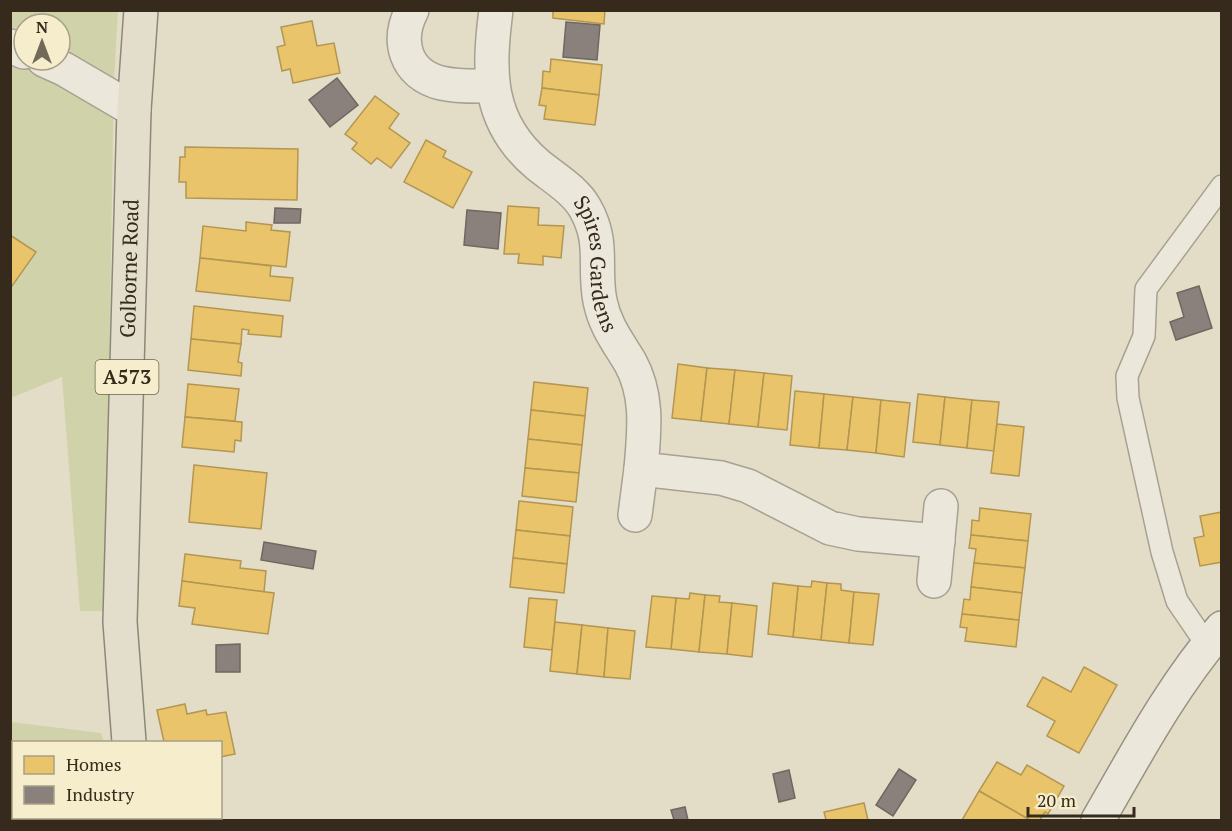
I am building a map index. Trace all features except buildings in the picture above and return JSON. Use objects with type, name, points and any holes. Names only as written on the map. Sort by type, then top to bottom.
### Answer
[{"type":"main road","name":"Golborne Road","points":[[129,741],[120,622],[134,110],[141,10]]},
{"type":"street","points":[[412,10],[405,24],[403,44],[410,61],[422,74],[439,82],[458,86],[492,86]]},
{"type":"street","name":"Spires Gardens","points":[[496,10],[492,86],[498,111],[510,135],[525,154],[571,191],[584,205],[595,226],[598,245],[599,299],[605,321],[630,363],[640,386],[645,411],[635,515]]},
{"type":"street","points":[[69,72],[134,110]]},
{"type":"street","points":[[641,470],[721,478],[748,486],[830,528],[858,534],[938,541]]},
{"type":"street","points":[[934,581],[941,506]]},
{"type":"street","points":[[1098,820],[1153,723],[1214,636]]},
{"type":"lane","points":[[1214,636],[1177,601],[1162,552],[1128,398],[1127,376],[1144,336],[1146,289],[1221,186]]},
{"type":"green space","points":[[11,11],[118,11],[114,80],[105,611],[80,611],[62,377],[11,398]]},
{"type":"green space","points":[[11,722],[101,733],[104,741],[12,741],[11,791]]}]
